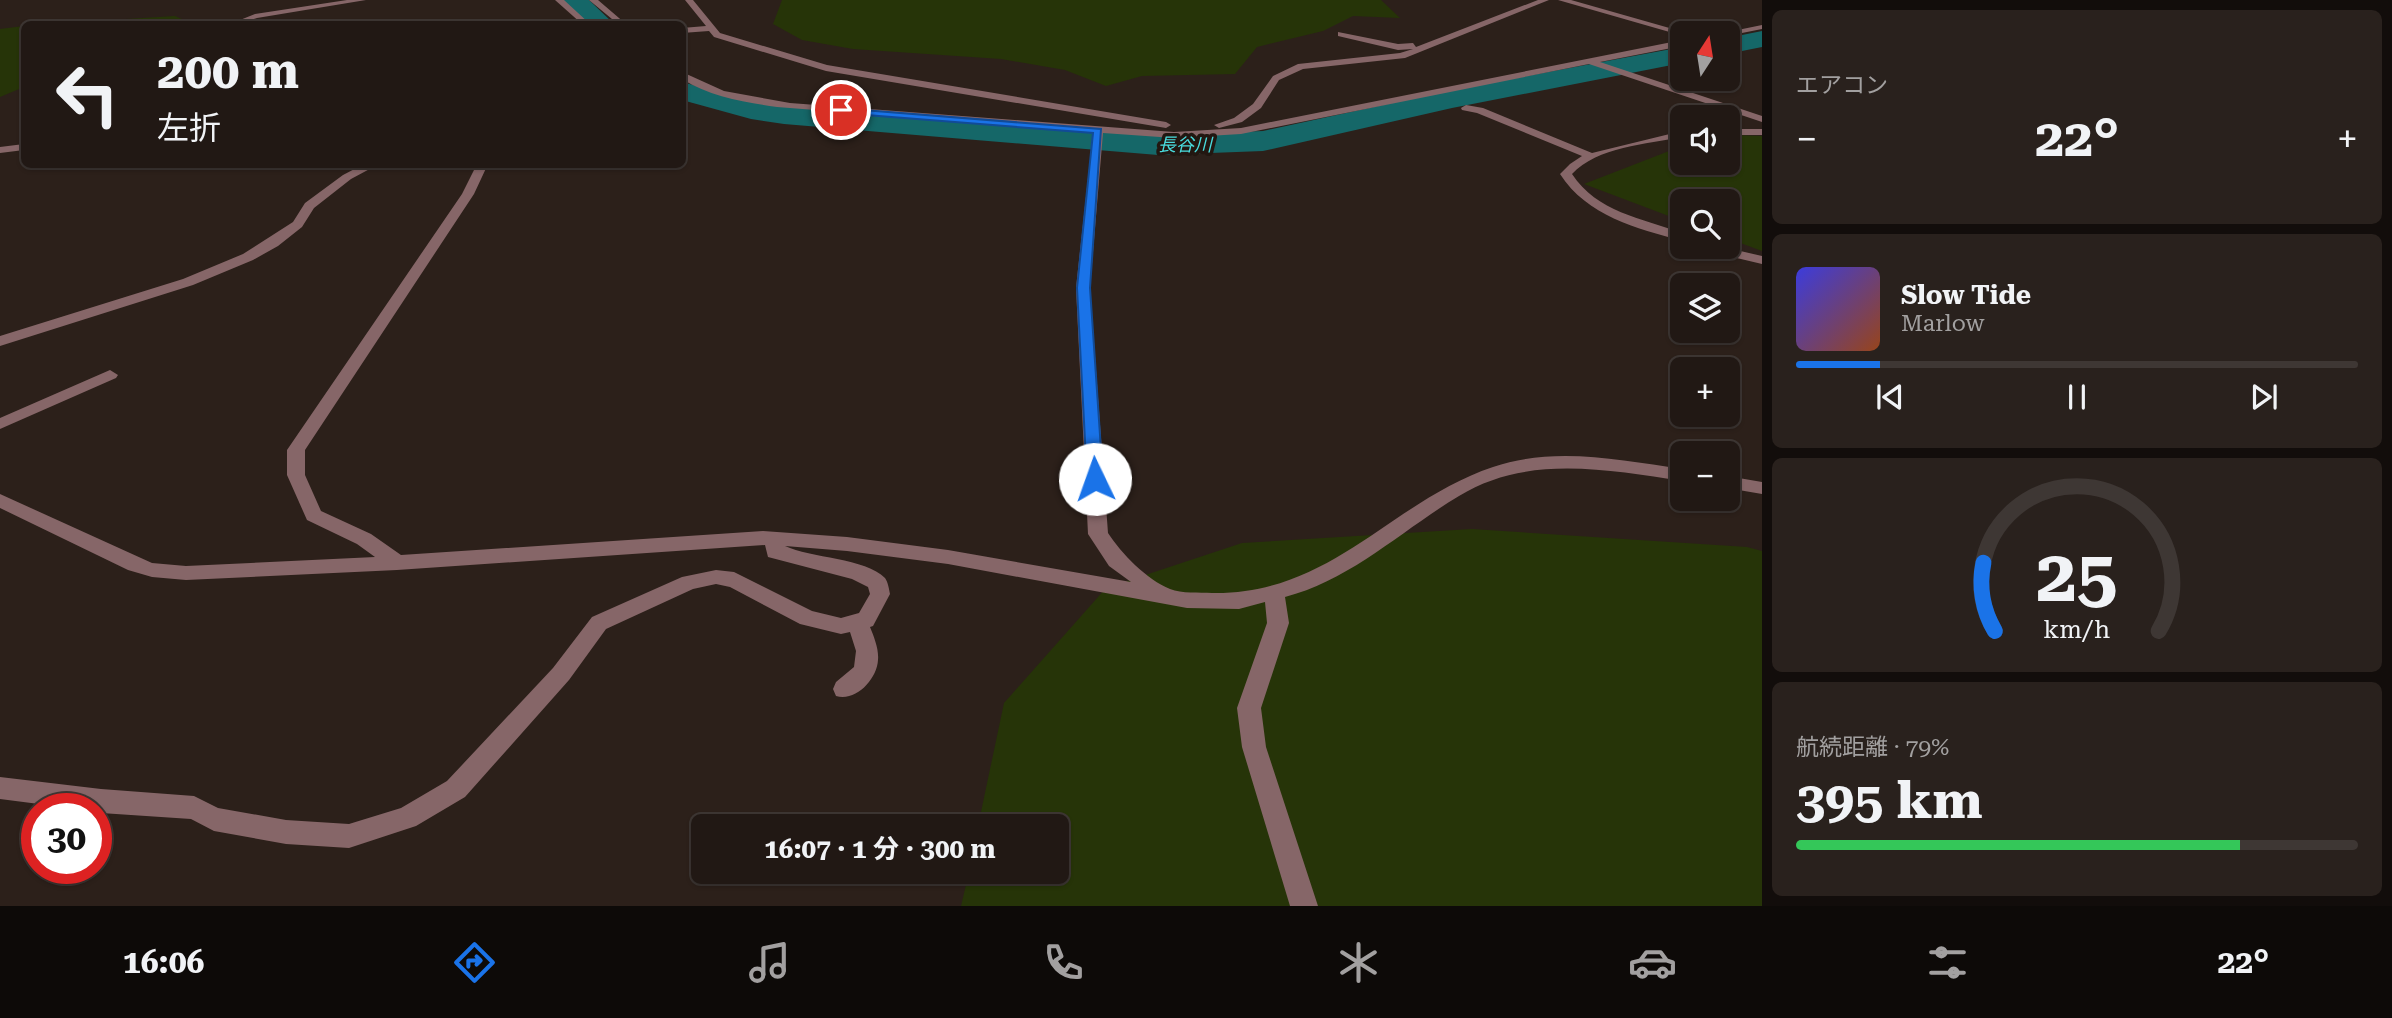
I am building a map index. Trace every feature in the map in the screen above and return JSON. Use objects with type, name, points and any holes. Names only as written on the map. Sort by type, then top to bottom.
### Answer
[{"type":"street","points":[[242,21],[255,16],[362,0]]},
{"type":"street","points":[[559,0],[583,21]]},
{"type":"street","points":[[593,0],[618,21]]},
{"type":"street","points":[[689,0],[717,36],[861,76],[1169,126],[1221,125],[1238,120],[1257,106],[1276,78],[1301,66],[1402,56],[1545,0]]},
{"type":"street","points":[[1562,0],[1670,29]]},
{"type":"street","points":[[1740,31],[1762,27]]},
{"type":"street","points":[[686,31],[712,28]]},
{"type":"street","points":[[1341,34],[1398,47],[1424,47]]},
{"type":"street","points":[[686,77],[735,96],[790,106],[1174,135],[1241,131],[1670,45]]},
{"type":"street","points":[[1590,62],[1762,119]]},
{"type":"street","points":[[1466,108],[1479,110],[1591,156]]},
{"type":"street","points":[[1115,116],[1115,132]]},
{"type":"street","points":[[1098,131],[1083,288],[1098,534],[1116,561],[1166,597]]},
{"type":"street","points":[[1740,132],[1762,132]]},
{"type":"street","points":[[1670,137],[1591,156],[1569,167],[1566,174],[1571,184],[1585,196],[1621,218],[1670,233]]},
{"type":"street","points":[[0,150],[21,147]]},
{"type":"street","points":[[0,341],[188,282],[248,257],[298,224],[309,206],[347,177],[366,168]]},
{"type":"street","points":[[397,564],[364,539],[314,515],[296,475],[296,450],[468,194],[481,168]]},
{"type":"street","points":[[1740,255],[1762,260]]},
{"type":"street","points":[[0,424],[110,374]]},
{"type":"street","points":[[0,499],[135,565],[152,570],[186,573],[397,564],[775,539],[847,544],[948,557],[1187,600],[1240,601],[1294,587],[1356,557],[1454,490],[1498,471],[1553,462],[1602,463],[1670,473]]},
{"type":"street","points":[[1740,484],[1762,488]]},
{"type":"street","points":[[0,788],[101,801],[194,808],[214,819],[286,832],[349,836],[407,818],[456,789],[561,674],[599,623],[690,582],[716,577],[734,580],[807,618],[841,626],[866,620],[880,594],[877,583],[858,573],[775,552],[775,539]]},
{"type":"street","points":[[1274,592],[1278,623],[1249,708],[1254,747],[1304,906]]},
{"type":"street","points":[[844,689],[859,681],[867,664],[865,643],[857,622]]},
{"type":"green space","points":[[782,0],[1381,0],[1400,18],[1353,16],[1323,31],[1257,47],[1235,74],[1142,76],[1106,86],[1065,70],[1001,59],[853,49],[802,40],[773,24]]},
{"type":"green space","points":[[175,16],[186,21],[94,21]]},
{"type":"green space","points":[[21,26],[21,88],[0,97],[0,29]]},
{"type":"green space","points":[[1740,135],[1762,136],[1762,251],[1740,243],[1740,189],[1670,189],[1670,216],[1584,184],[1670,151],[1670,175],[1740,175]]},
{"type":"green space","points":[[1472,529],[1747,547],[1762,551],[1762,906],[961,906],[966,884],[1069,884],[1069,814],[981,814],[1004,703],[1106,588],[1242,543]]},
{"type":"waterway","name":"長谷川","points":[[575,0],[598,21]]},
{"type":"waterway","name":"長谷川","points":[[1740,43],[1762,39]]},
{"type":"waterway","name":"長谷川","points":[[686,92],[751,110],[784,115],[1158,145],[1212,145],[1263,141],[1452,99],[1670,57]]},
{"type":"route","points":[[841,110],[1098,131],[1083,288],[1095,479]]}]
